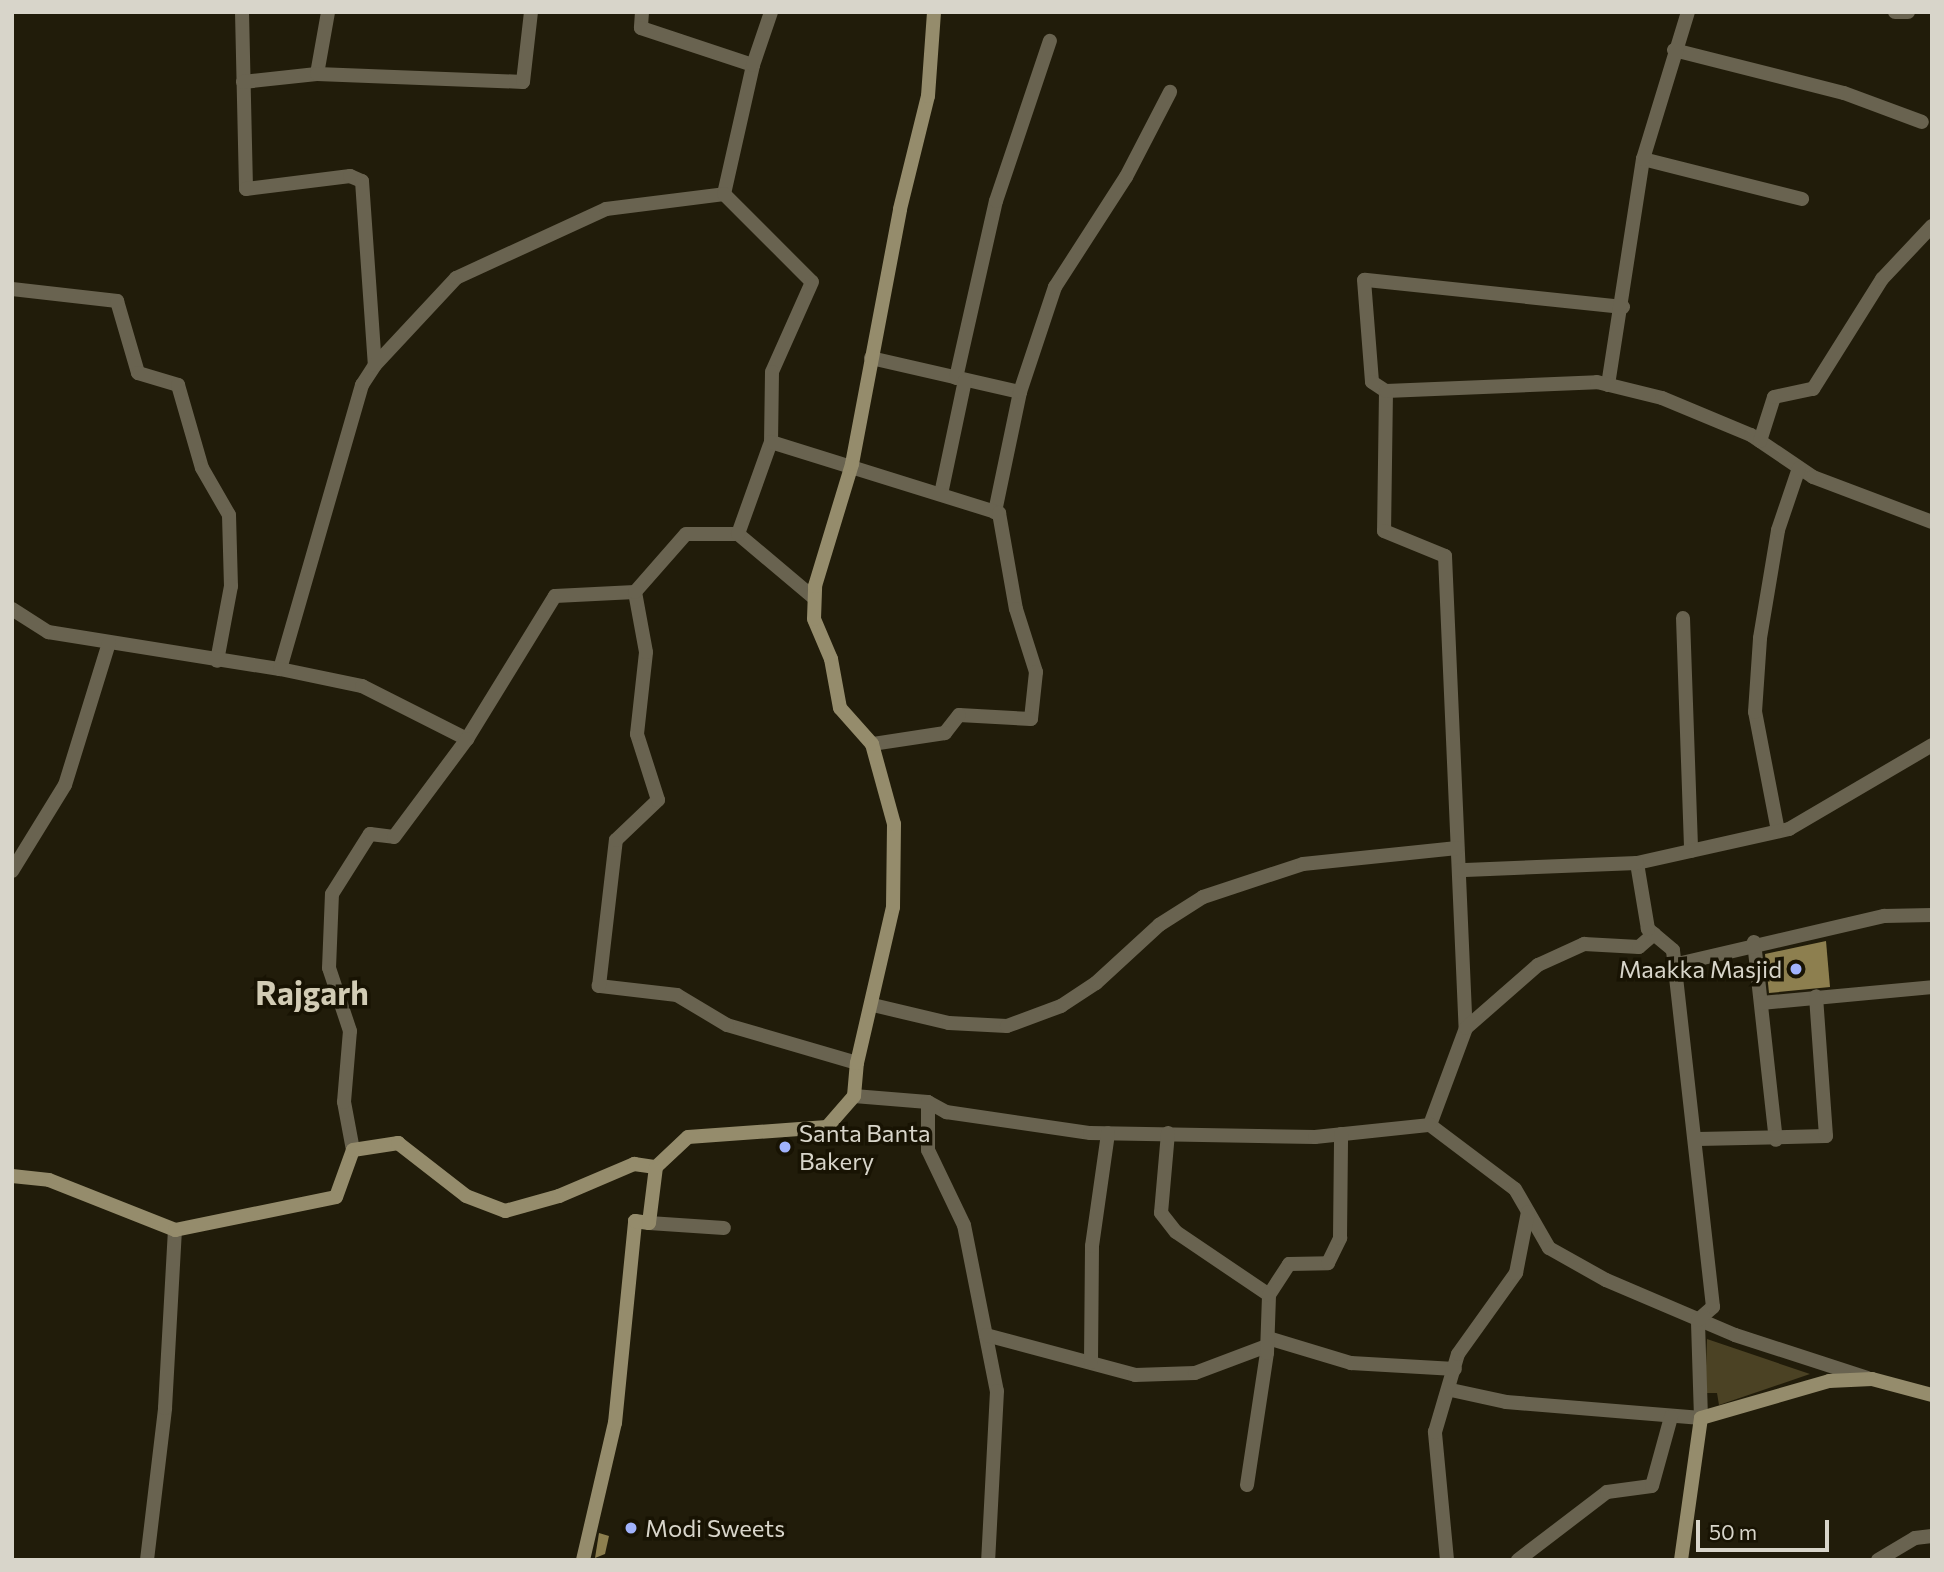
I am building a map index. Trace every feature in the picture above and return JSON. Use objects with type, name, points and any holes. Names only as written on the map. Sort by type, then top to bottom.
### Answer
[{"type":"street","points":[[242,12],[246,189],[350,176],[362,181],[375,365]]},
{"type":"street","points":[[317,74],[328,12]]},
{"type":"street","points":[[243,82],[317,74],[523,82],[531,12]]},
{"type":"street","points":[[642,12],[641,28],[753,65]]},
{"type":"street","points":[[724,194],[753,65],[771,12]]},
{"type":"street","points":[[649,1223],[656,1167],[688,1137],[827,1127],[854,1096],[857,1063],[873,1005],[893,907],[894,824],[872,744],[840,708],[831,659],[814,619],[814,598],[852,464],[928,96],[934,12]]},
{"type":"street","points":[[1608,385],[1623,307],[1643,159],[1674,50],[1688,12]]},
{"type":"street","points":[[1895,12],[1908,12]]},
{"type":"street","points":[[941,494],[960,379],[996,201],[1050,41]]},
{"type":"street","points":[[1674,50],[1844,93],[1922,122]]},
{"type":"street","points":[[872,744],[945,733],[959,715],[1031,719],[1036,672],[1016,609],[995,512],[1020,393],[1055,287],[1126,177],[1170,92]]},
{"type":"street","points":[[1643,159],[1802,199]]},
{"type":"street","points":[[279,669],[362,384],[375,365],[456,278],[606,209],[724,194]]},
{"type":"street","points":[[724,194],[812,282],[772,373],[771,442],[738,534]]},
{"type":"street","points":[[1759,441],[1774,397],[1813,389],[1882,279],[1929,235]]},
{"type":"street","points":[[1623,307],[1364,280],[1372,382],[1386,391],[1608,385],[1662,398],[1759,441],[1799,468],[1932,522]]},
{"type":"street","points":[[12,289],[117,301],[138,373],[178,385],[202,468],[229,515],[231,586],[217,661]]},
{"type":"street","points":[[872,358],[1020,393]]},
{"type":"street","points":[[1386,391],[1384,531],[1445,556],[1466,1028],[1430,1125]]},
{"type":"street","points":[[771,442],[852,464],[995,512]]},
{"type":"street","points":[[1778,831],[1755,712],[1778,530],[1799,468]]},
{"type":"street","points":[[12,1176],[49,1180],[175,1230],[335,1197],[353,1150],[344,1102],[350,1031],[329,968],[332,894],[370,834],[394,837],[425,802],[555,596],[635,592],[686,534],[738,534],[814,598]]},
{"type":"street","points":[[635,592],[646,652],[637,734],[658,800],[616,840],[599,986],[677,995],[727,1025],[857,1063]]},
{"type":"street","points":[[12,609],[48,632],[279,669],[362,686],[467,739]]},
{"type":"street","points":[[1682,618],[1691,851]]},
{"type":"street","points":[[12,871],[65,785],[109,643]]},
{"type":"street","points":[[1458,870],[1637,863],[1778,831],[1932,745]]},
{"type":"street","points":[[873,1005],[949,1023],[1007,1026],[1061,1006],[1096,983],[1159,925],[1203,897],[1303,864],[1457,848]]},
{"type":"street","points":[[1637,863],[1648,929],[1673,950],[1698,1139],[1713,1307],[1698,1320]]},
{"type":"street","points":[[1673,965],[1754,942],[1884,916],[1932,915]]},
{"type":"street","points":[[1466,1028],[1538,965],[1584,944],[1639,947],[1654,934]]},
{"type":"street","points":[[1754,942],[1776,1140]]},
{"type":"street","points":[[1761,1003],[1932,987]]},
{"type":"street","points":[[1698,1139],[1776,1140],[1826,1136],[1816,996]]},
{"type":"street","points":[[854,1096],[928,1102],[946,1112],[1108,1133],[1341,1134],[1430,1125],[1516,1189],[1549,1248],[1698,1320],[1872,1380],[1932,1395]]},
{"type":"street","points":[[928,1102],[928,1150],[964,1225],[998,1391],[988,1560]]},
{"type":"street","points":[[1091,1362],[1092,1246],[1108,1133]]},
{"type":"street","points":[[1168,1133],[1161,1213],[1176,1232],[1269,1295]]},
{"type":"street","points":[[1247,1485],[1267,1342],[1269,1295],[1289,1264],[1328,1264],[1340,1238],[1341,1134]]},
{"type":"street","points":[[353,1150],[398,1143],[466,1196],[505,1211],[559,1196],[634,1164],[656,1167]]},
{"type":"street","points":[[1447,1560],[1435,1432],[1451,1390],[1458,1354],[1516,1273],[1528,1212]]},
{"type":"street","points":[[583,1560],[615,1423],[635,1221],[724,1228]]},
{"type":"street","points":[[147,1560],[165,1408],[175,1230]]},
{"type":"street","points":[[1681,1560],[1701,1418],[1698,1320]]},
{"type":"street","points":[[986,1335],[1135,1375],[1195,1373],[1267,1342],[1351,1363],[1455,1369]]},
{"type":"street","points":[[1451,1390],[1506,1402],[1561,1402],[1609,1413],[1701,1418],[1829,1381],[1872,1380]]},
{"type":"street","points":[[1518,1560],[1607,1492],[1652,1486],[1671,1417]]},
{"type":"street","points":[[1878,1560],[1915,1538],[1932,1536]]},
{"type":"shaded area","points":[[1707,1339],[1810,1374],[1719,1405],[1717,1393],[1705,1393]]},
{"type":"building","name":"Maakka Masjid","points":[[1826,941],[1830,987],[1769,993],[1765,954]]},
{"type":"building","points":[[599,1533],[609,1536],[605,1554],[595,1558]]},
{"type":"place","name":"Maakka Masjid","points":[[1796,969]]},
{"type":"place","name":"Santa Banta Bakery","points":[[785,1147]]},
{"type":"place","name":"Modi Sweets","points":[[631,1528]]},
{"type":"district","name":"Rajgarh","points":[[312,992]]}]
